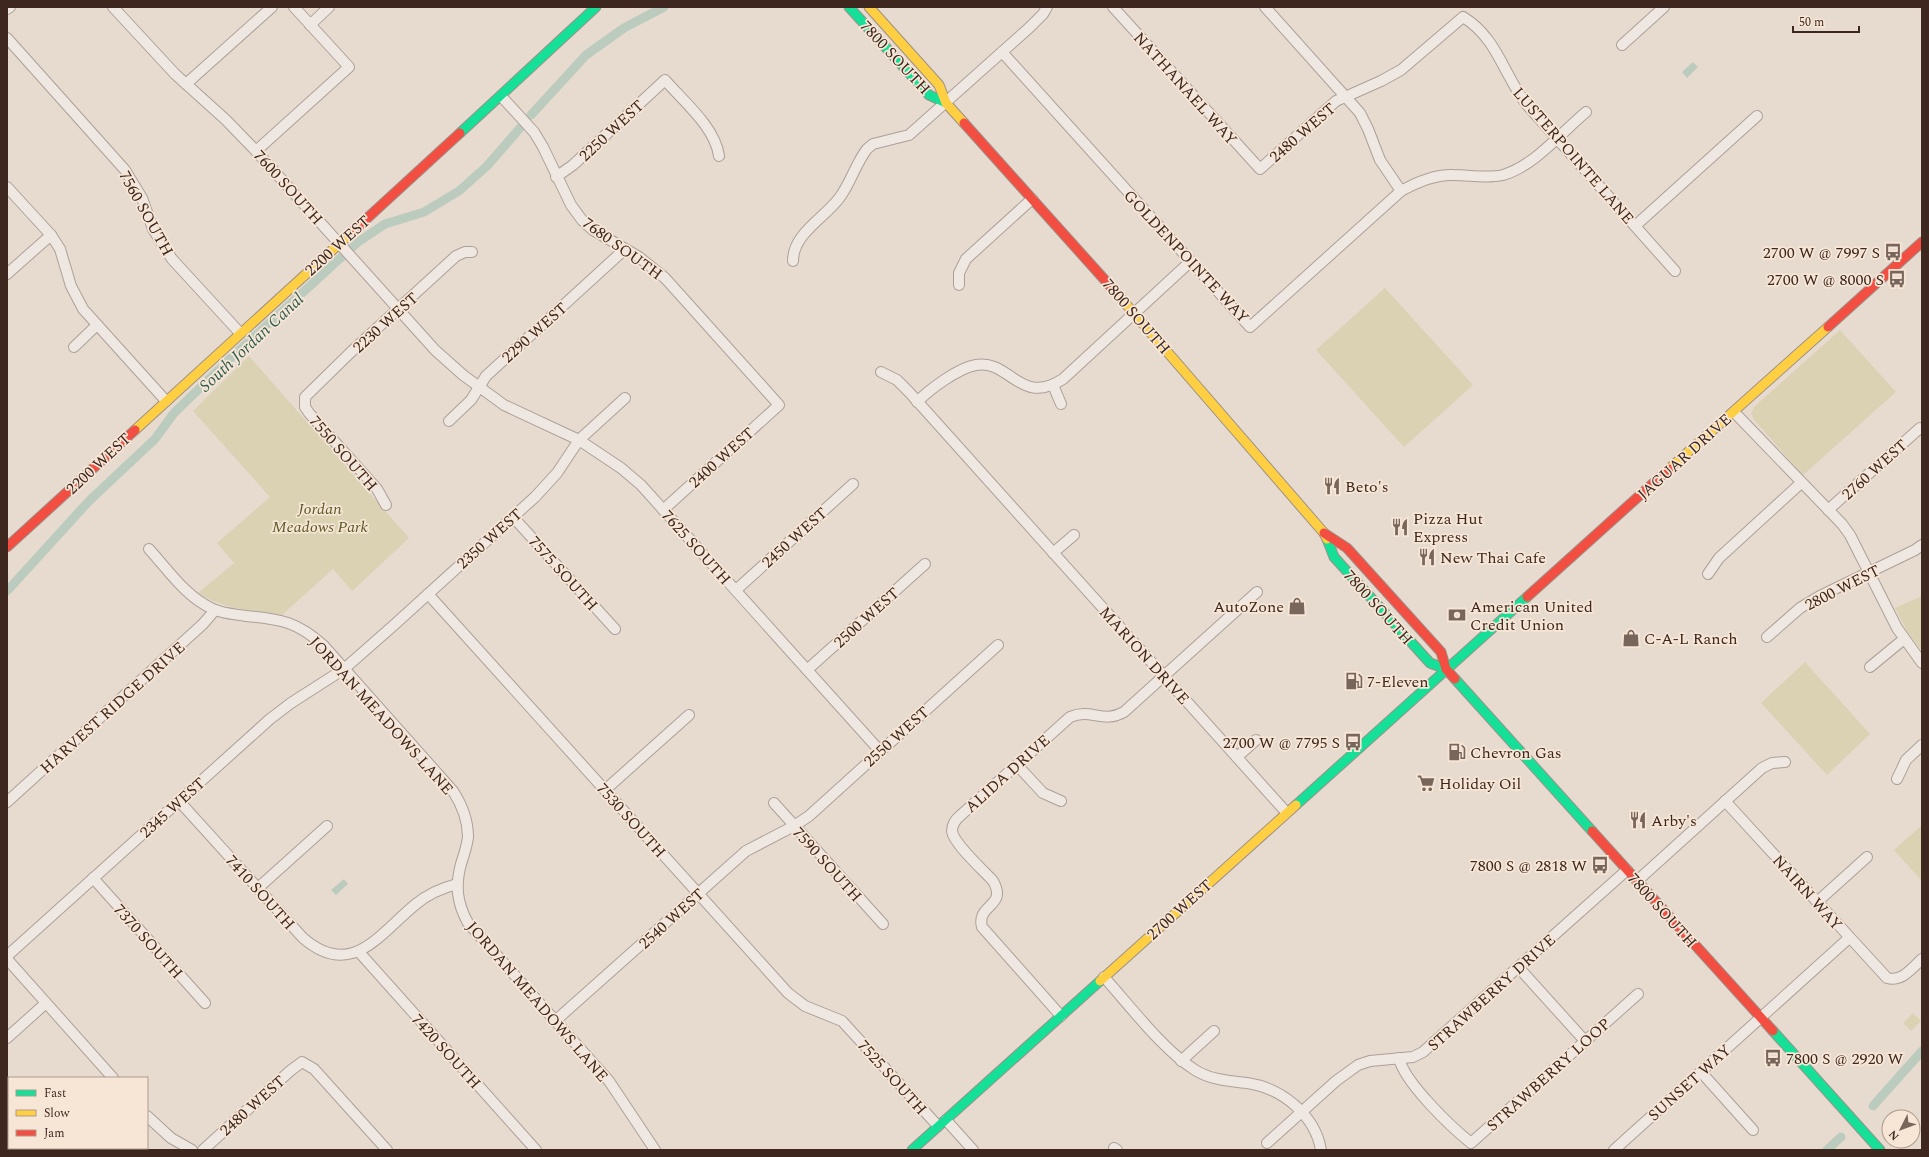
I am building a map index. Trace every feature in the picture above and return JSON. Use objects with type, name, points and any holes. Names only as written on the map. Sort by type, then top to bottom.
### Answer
[{"type":"main road","name":"2200 WEST","points":[[7,547],[240,333],[345,249],[501,96],[596,7]]},
{"type":"main road","name":"7800 SOUTH","points":[[849,7],[929,96],[946,103]]},
{"type":"main road","name":"7800 SOUTH","points":[[869,7],[940,85],[946,103],[1134,312],[1324,533],[1347,548],[1441,652],[1446,669],[1880,1150]]},
{"type":"main road","name":"JAGUAR DRIVE","points":[[1446,669],[1922,242]]},
{"type":"main road","name":"7800 SOUTH","points":[[1324,533],[1334,557],[1430,663],[1446,669]]},
{"type":"main road","name":"2700 WEST","points":[[912,1150],[1446,669]]},
{"type":"street","name":"7600 SOUTH","points":[[113,7],[186,84],[226,120],[256,151],[445,359],[479,388]]},
{"type":"street","points":[[186,84],[272,7]]},
{"type":"street","points":[[256,151],[348,67],[294,7]]},
{"type":"street","points":[[310,25],[329,7]]},
{"type":"street","points":[[793,262],[793,251],[799,239],[840,198],[867,149],[873,144],[909,136],[1030,27],[1043,14],[1047,7]]},
{"type":"street","name":"NATHANAEL WAY","points":[[1113,7],[1260,170]]},
{"type":"street","points":[[1265,7],[1360,113],[1380,160],[1401,191]]},
{"type":"street","points":[[1622,45],[1664,7]]},
{"type":"street","name":"LUSTERPOINTE LANE","points":[[1345,96],[1381,81],[1401,70],[1463,17],[1475,26],[1501,58],[1520,96],[1675,271]]},
{"type":"street","name":"7560 SOUTH","points":[[7,38],[125,170],[142,198],[153,228],[162,245],[240,333]]},
{"type":"street","name":"GOLDENPOINTE WAY","points":[[1002,52],[1250,327],[1401,191],[1426,179],[1438,176],[1452,175],[1486,178],[1515,170],[1526,165],[1586,112]]},
{"type":"street","name":"2250 WEST","points":[[556,176],[573,165],[665,80],[712,133],[717,145],[719,156]]},
{"type":"street","name":"7680 SOUTH","points":[[501,96],[534,132],[570,205],[582,220],[593,230],[652,266],[665,278],[779,405]]},
{"type":"street","name":"2480 WEST","points":[[1260,170],[1330,106],[1345,96]]},
{"type":"street","points":[[1635,226],[1757,116]]},
{"type":"street","points":[[7,187],[51,235],[60,249],[76,298],[97,325],[166,401]]},
{"type":"street","points":[[959,285],[959,273],[966,259],[1032,199]]},
{"type":"street","points":[[7,274],[51,235]]},
{"type":"street","name":"2290 WEST","points":[[448,421],[471,400],[486,376],[625,249]]},
{"type":"street","name":"2230 WEST","points":[[304,401],[305,397],[313,389],[456,256],[465,252],[472,252]]},
{"type":"street","points":[[917,402],[932,389],[958,372],[977,364],[990,366],[1000,370],[1025,386],[1044,388],[1053,385],[1063,379],[1191,261]]},
{"type":"street","points":[[74,347],[97,325]]},
{"type":"street","name":"MARION DRIVE","points":[[881,372],[897,380],[1286,812]]},
{"type":"street","points":[[1053,385],[1061,404]]},
{"type":"street","name":"7625 SOUTH","points":[[479,388],[504,405],[580,440],[621,468],[641,485],[880,751]]},
{"type":"street","name":"2350 WEST","points":[[344,669],[547,486],[580,440],[624,398]]},
{"type":"street","name":"7550 SOUTH","points":[[304,401],[305,407],[309,413],[377,489],[386,505]]},
{"type":"street","name":"2400 WEST","points":[[663,510],[779,405]]},
{"type":"street","points":[[1734,412],[1850,535],[1897,628],[1922,663]]},
{"type":"street","name":"2760 WEST","points":[[1828,510],[1920,428]]},
{"type":"street","points":[[1708,574],[1719,558],[1801,483]]},
{"type":"street","name":"2450 WEST","points":[[736,590],[852,484]]},
{"type":"street","name":"7575 SOUTH","points":[[513,517],[615,629]]},
{"type":"street","points":[[1053,553],[1074,535]]},
{"type":"street","name":"2800 WEST","points":[[1767,637],[1800,608],[1820,596],[1915,550],[1922,545]]},
{"type":"street","name":"JORDAN MEADOWS LANE","points":[[149,549],[188,592],[215,610],[282,620],[297,626],[312,635],[453,791],[465,814],[468,839],[457,884],[458,898],[462,912],[468,923],[609,1081],[630,1110],[655,1150]]},
{"type":"street","name":"2500 WEST","points":[[807,670],[925,564]]},
{"type":"street","name":"ALIDA DRIVE","points":[[1061,1016],[982,927],[980,920],[982,915],[996,898],[998,893],[997,888],[993,881],[959,844],[952,830],[955,821],[1070,717],[1083,714],[1105,718],[1118,715],[1164,677],[1257,592]]},
{"type":"street","name":"7530 SOUTH","points":[[428,594],[796,1001],[836,1018],[849,1027]]},
{"type":"street","name":"HARVEST RIDGE DRIVE","points":[[7,802],[204,624],[215,610]]},
{"type":"street","points":[[1870,667],[1904,639]]},
{"type":"street","name":"2550 WEST","points":[[794,826],[809,816],[998,645]]},
{"type":"street","name":"2345 WEST","points":[[7,956],[275,714],[344,669]]},
{"type":"street","points":[[605,790],[689,715]]},
{"type":"street","points":[[1237,757],[1256,740]]},
{"type":"street","points":[[1897,779],[1906,760],[1922,745]]},
{"type":"street","points":[[1637,881],[1762,768],[1772,763],[1785,762]]},
{"type":"street","points":[[1017,765],[1043,793],[1061,801]]},
{"type":"street","name":"7410 SOUTH","points":[[179,801],[303,938],[314,947],[336,955],[347,955],[358,952]]},
{"type":"street","name":"NAIRN WAY","points":[[1725,801],[1887,978],[1894,980],[1900,979],[1922,959]]},
{"type":"street","name":"7590 SOUTH","points":[[774,803],[883,924]]},
{"type":"street","points":[[258,888],[327,826]]},
{"type":"street","name":"2540 WEST","points":[[556,1022],[746,851],[794,826]]},
{"type":"street","points":[[1817,902],[1868,857]]},
{"type":"street","name":"STRAWBERRY DRIVE","points":[[1267,1143],[1336,1081],[1358,1065],[1370,1061],[1413,1056],[1423,1052],[1519,968],[1627,870]]},
{"type":"street","name":"7370 SOUTH","points":[[93,878],[205,1003]]},
{"type":"street","points":[[358,952],[373,943],[423,898],[442,888],[457,884]]},
{"type":"street","name":"SUNSET WAY","points":[[1617,1149],[1849,938]]},
{"type":"street","name":"7420 SOUTH","points":[[358,952],[536,1150]]},
{"type":"street","points":[[7,960],[112,1077]]},
{"type":"street","points":[[1519,968],[1585,1041]]},
{"type":"street","points":[[1104,977],[1181,1061],[1196,1071],[1212,1078],[1263,1087],[1291,1101],[1312,1125],[1321,1150]]},
{"type":"street","name":"STRAWBERRY LOOP","points":[[1399,1058],[1401,1066],[1409,1079],[1458,1132],[1471,1143],[1638,994]]},
{"type":"street","points":[[7,1038],[46,1003]]},
{"type":"street","name":"7525 SOUTH","points":[[849,1027],[942,1123],[973,1150]]},
{"type":"street","points":[[1181,1061],[1214,1031]]},
{"type":"street","name":"2480 WEST","points":[[203,1150],[290,1071],[302,1062],[314,1070],[387,1150]]},
{"type":"street","points":[[1701,1072],[1753,1130]]},
{"type":"street","points":[[148,1117],[171,1138],[192,1150]]},
{"type":"green space","points":[[1385,288],[1473,385],[1404,447],[1316,350]]},
{"type":"green space","points":[[1840,330],[1896,392],[1803,475],[1755,421],[1751,414],[1754,407]]},
{"type":"green space","name":"Jordan Meadows Park","points":[[249,356],[409,538],[352,591],[333,569],[282,615],[228,606],[208,599],[198,593],[234,563],[217,543],[270,497],[193,411]]},
{"type":"green space","points":[[1922,596],[1922,651],[1907,631],[1895,608]]},
{"type":"green space","points":[[1805,662],[1870,734],[1827,775],[1761,703]]},
{"type":"green space","points":[[1922,825],[1922,881],[1894,850]]},
{"type":"green space","points":[[1913,1013],[1921,1021],[1911,1031],[1903,1023]]},
{"type":"shaded area","points":[[1693,62],[1698,67],[1687,78],[1682,72]]},
{"type":"shaded area","points":[[344,879],[348,884],[336,895],[331,890]]},
{"type":"waterway","name":"South Jordan Canal","points":[[531,115],[586,55],[624,28],[664,7]]},
{"type":"waterway","name":"South Jordan Canal","points":[[7,591],[89,501],[155,439],[174,413],[231,358],[358,242],[385,224],[424,212],[459,191],[487,166],[520,128]]},
{"type":"waterway","points":[[1873,1106],[1922,1051]]},
{"type":"waterway","points":[[1827,1150],[1841,1137]]},
{"type":"traffic: fast","points":[[460,133],[596,7]]},
{"type":"traffic: fast","points":[[849,7],[929,95],[946,103]]},
{"type":"traffic: fast","points":[[1327,539],[1334,557],[1430,663],[1446,669]]},
{"type":"traffic: fast","points":[[1296,805],[1527,597]]},
{"type":"traffic: fast","points":[[1455,679],[1592,831]]},
{"type":"traffic: fast","points":[[912,1150],[1100,981]]},
{"type":"traffic: fast","points":[[1773,1031],[1880,1150]]},
{"type":"traffic: slow","points":[[869,7],[939,85],[946,103],[964,123]]},
{"type":"traffic: slow","points":[[135,430],[351,233]]},
{"type":"traffic: slow","points":[[1112,288],[1324,533],[1327,539]]},
{"type":"traffic: slow","points":[[1669,469],[1828,327]]},
{"type":"traffic: slow","points":[[1100,981],[1296,805]]},
{"type":"traffic: jam","points":[[964,123],[1112,288]]},
{"type":"traffic: jam","points":[[351,233],[460,133]]},
{"type":"traffic: jam","points":[[1828,327],[1922,242]]},
{"type":"traffic: jam","points":[[7,547],[135,430]]},
{"type":"traffic: jam","points":[[1527,597],[1669,469]]},
{"type":"traffic: jam","points":[[1324,533],[1347,548],[1441,652],[1446,669],[1455,679]]},
{"type":"traffic: jam","points":[[1592,831],[1773,1031]]},
{"type":"place","name":"2700 W @ 7997 S","points":[[1893,252]]},
{"type":"place","name":"2700 W @ 8000 S","points":[[1897,279]]},
{"type":"place","name":"Beto's","points":[[1332,486]]},
{"type":"place","name":"Pizza Hut Express","points":[[1400,527]]},
{"type":"place","name":"New Thai Cafe","points":[[1427,557]]},
{"type":"place","name":"AutoZone","points":[[1297,606]]},
{"type":"place","name":"American United Credit Union","points":[[1457,615]]},
{"type":"place","name":"C-A-L Ranch","points":[[1631,638]]},
{"type":"place","name":"7-Eleven","points":[[1354,681]]},
{"type":"place","name":"2700 W @ 7795 S","points":[[1353,742]]},
{"type":"place","name":"Chevron Gas","points":[[1457,752]]},
{"type":"place","name":"Holiday Oil","points":[[1426,783]]},
{"type":"place","name":"Arby's","points":[[1638,820]]},
{"type":"place","name":"7800 S @ 2818 W","points":[[1600,865]]},
{"type":"place","name":"7800 S @ 2920 W","points":[[1773,1058]]}]
